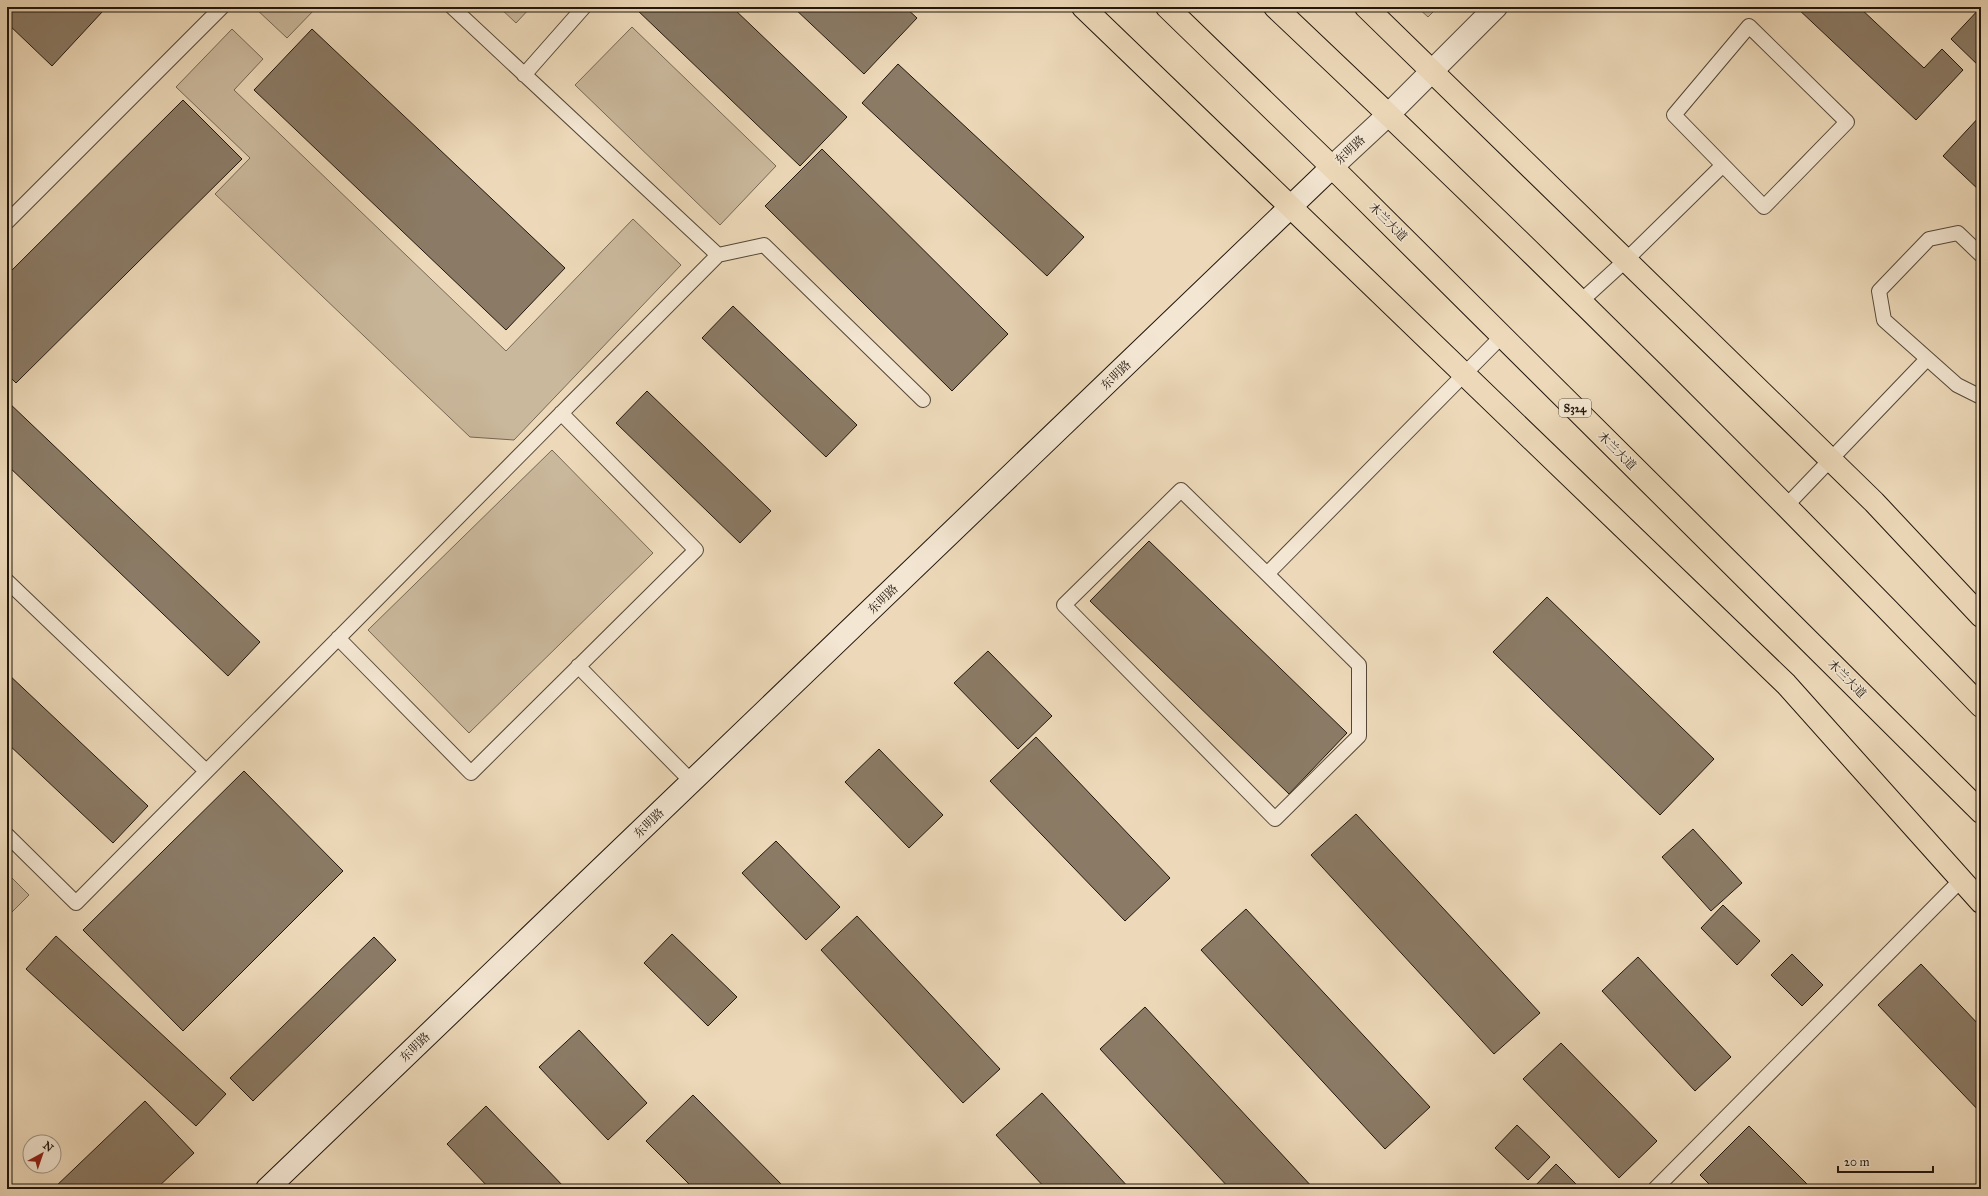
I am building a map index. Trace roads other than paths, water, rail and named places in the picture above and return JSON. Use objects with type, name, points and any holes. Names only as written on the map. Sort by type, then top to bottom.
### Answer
[{"type":"main road","points":[[1083,7],[1465,373],[1786,684],[1981,902]]},
{"type":"main road","name":"木兰大道","points":[[1167,7],[1332,167],[1981,812]]},
{"type":"main road","points":[[1275,7],[1389,114],[1787,505],[1981,706]]},
{"type":"main road","points":[[1366,7],[1830,458],[1874,502],[1981,616]]},
{"type":"main road","name":"东明路","points":[[267,1189],[1389,114],[1496,7]]},
{"type":"lane","points":[[7,222],[222,7]]},
{"type":"lane","points":[[452,7],[718,255]]},
{"type":"lane","points":[[524,75],[584,7]]},
{"type":"lane","points":[[1748,26],[1846,122],[1764,207],[1723,165],[1674,116],[1748,26]]},
{"type":"lane","points":[[1580,302],[1626,260],[1723,165]]},
{"type":"lane","points":[[1981,255],[1958,233],[1929,239],[1879,291],[1884,320],[1957,385],[1981,396]]},
{"type":"lane","points":[[7,835],[76,903],[718,255],[764,245],[923,400]]},
{"type":"lane","points":[[1267,574],[1502,336]]},
{"type":"lane","points":[[1787,505],[1830,458],[1927,359]]},
{"type":"lane","points":[[338,638],[471,773],[696,550],[561,413]]},
{"type":"lane","points":[[1181,490],[1267,574],[1359,665],[1360,736],[1274,819],[1064,605],[1181,490]]},
{"type":"lane","points":[[7,582],[206,771]]},
{"type":"lane","points":[[578,666],[692,782]]},
{"type":"lane","points":[[1655,1189],[1961,880]]}]
